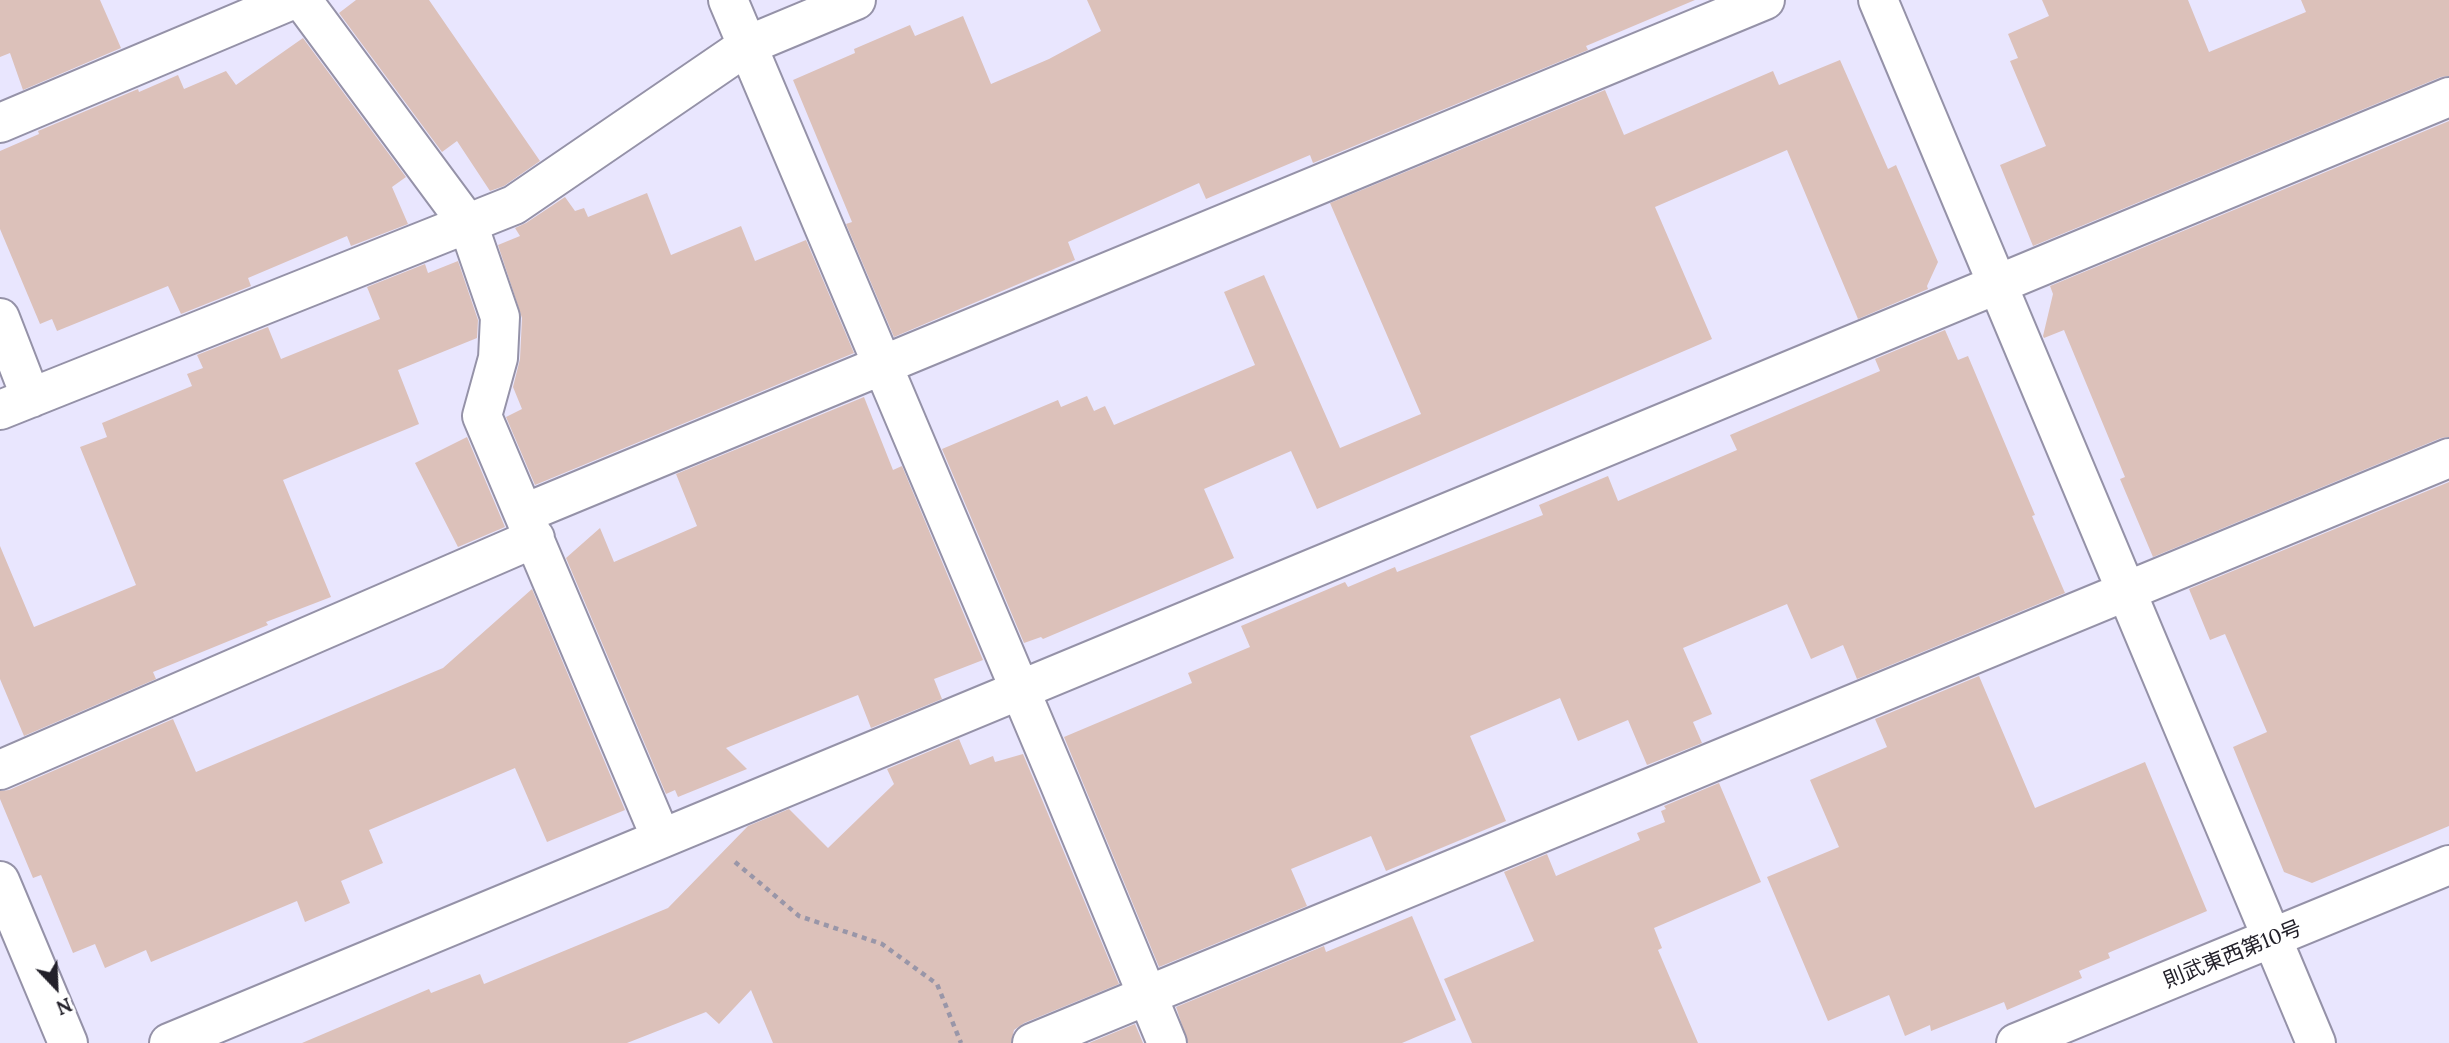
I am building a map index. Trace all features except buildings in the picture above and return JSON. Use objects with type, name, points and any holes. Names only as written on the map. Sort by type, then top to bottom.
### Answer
[{"type":"street","points":[[0,123],[292,0]]},
{"type":"street","points":[[302,0],[468,224],[500,317],[498,358],[482,416],[530,526],[676,832]]},
{"type":"street","points":[[729,0],[1167,1043]]},
{"type":"street","points":[[0,318],[16,404],[514,205],[748,45],[856,0]]},
{"type":"street","points":[[0,770],[882,365],[1765,0]]},
{"type":"street","points":[[1878,0],[2316,1043]]},
{"type":"street","points":[[169,1043],[2449,97]]},
{"type":"street","points":[[1032,1043],[2449,458]]},
{"type":"street","name":"則武東西第10号","points":[[2016,1043],[2449,865]]},
{"type":"street","points":[[0,881],[68,1043]]},
{"type":"path","points":[[676,832],[799,916],[882,944],[937,984],[961,1043]]}]
